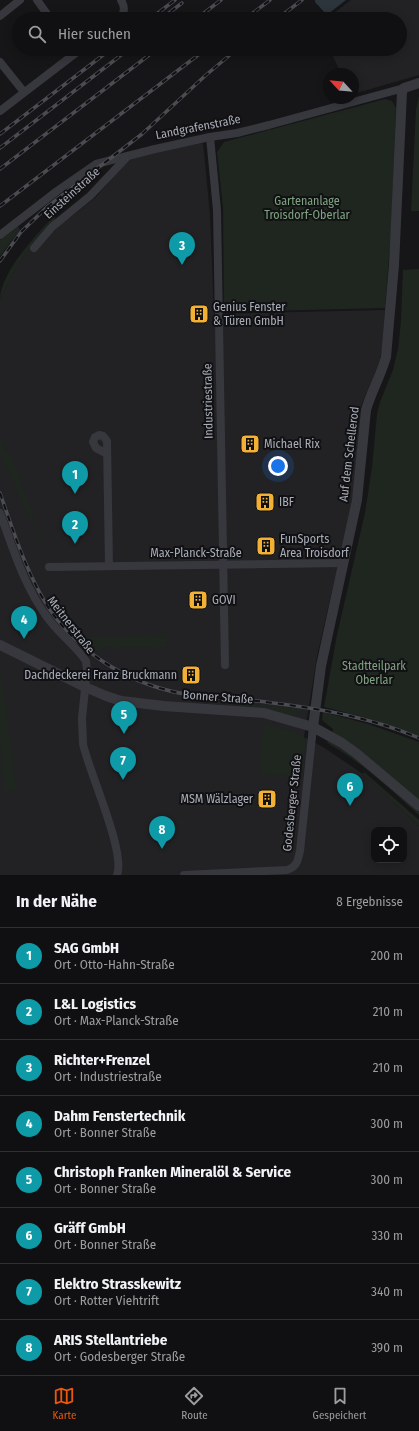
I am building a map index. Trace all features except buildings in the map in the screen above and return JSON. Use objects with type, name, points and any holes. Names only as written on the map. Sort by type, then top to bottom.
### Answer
[{"type":"street","points":[[0,16],[20,0]]},
{"type":"street","points":[[37,0],[46,12]]},
{"type":"street","points":[[0,111],[72,56]]},
{"type":"street","points":[[0,62],[24,92]]},
{"type":"street","name":"Landgrafenstraße","points":[[0,235],[57,191],[96,164],[127,157],[155,148],[237,133],[269,125],[419,83]]},
{"type":"street","name":"Auf dem Schellerod","points":[[312,727],[321,666],[357,500],[366,410],[382,371],[386,356],[394,265],[402,97],[404,88]]},
{"type":"street","name":"Industriestraße","points":[[210,137],[217,210],[225,665]]},
{"type":"street","name":"Einsteinstraße","points":[[34,248],[52,227],[90,196],[127,157]]},
{"type":"street","points":[[107,454],[109,566]]},
{"type":"street","name":"Meitnerstraße","points":[[0,513],[22,573],[39,605],[47,618],[86,661],[87,670],[82,726],[83,744],[116,850],[119,870],[117,875]]},
{"type":"street","name":"Max-Planck-Straße","points":[[49,567],[343,563]]},
{"type":"street","name":"Bonner Straße","points":[[0,645],[106,696],[130,702],[164,706],[264,713],[312,727],[342,743],[356,753],[419,806]]},
{"type":"street","name":"Godesberger Straße","points":[[184,875],[287,870],[294,867],[299,858],[300,851],[312,727]]},
{"type":"shaded area","points":[[315,0],[346,0],[331,12],[324,12],[315,2]]},
{"type":"shaded area","points":[[351,0],[419,0],[419,75],[359,92],[359,68],[338,68],[333,56],[407,56],[407,12],[335,12]]},
{"type":"shaded area","points":[[203,143],[210,214],[214,314],[385,310],[380,360],[361,406],[354,489],[346,531],[317,656],[304,737],[323,747],[363,774],[419,826],[419,875],[0,875],[0,300],[10,278],[27,251],[47,228],[71,217],[96,197],[127,160],[158,151]]},
{"type":"green space","points":[[419,96],[419,211],[411,211],[416,110]]},
{"type":"green space","name":"Gartenanlage Troisdorf-Oberlar","points":[[385,99],[392,101],[396,108],[391,233],[385,308],[224,312],[223,208],[217,152],[224,142]]},
{"type":"green space","points":[[54,216],[56,220],[31,247],[17,267],[0,300],[6,278],[12,267],[38,233]]},
{"type":"green space","points":[[18,226],[20,230],[0,256],[0,240]]},
{"type":"green space","name":"Stadtteilpark Oberlar","points":[[419,269],[419,736],[367,718],[324,707],[337,635],[365,513],[372,467],[377,414],[380,402],[393,370],[398,349],[401,321],[403,270]]},
{"type":"green space","points":[[0,439],[6,452],[10,453],[45,546],[44,547],[0,454]]},
{"type":"green space","points":[[166,636],[167,647],[102,648],[98,653],[84,637]]},
{"type":"green space","points":[[0,667],[17,791],[4,790],[0,742]]},
{"type":"green space","points":[[237,703],[308,710],[307,712],[296,711],[296,716],[271,711],[236,708]]},
{"type":"green space","points":[[323,712],[368,724],[419,742],[419,801],[350,743],[333,732],[333,729],[322,720]]},
{"type":"green space","points":[[263,725],[287,730],[303,738],[305,745],[301,777],[260,774]]},
{"type":"green space","points":[[328,741],[351,754],[419,811],[419,815],[376,777],[353,759],[329,744],[327,742]]},
{"type":"green space","points":[[364,772],[419,820],[419,826],[363,774]]},
{"type":"railway","points":[[159,12],[175,0]]},
{"type":"railway","points":[[205,12],[221,0]]},
{"type":"railway","points":[[254,12],[270,0]]},
{"type":"railway","points":[[286,12],[302,0]]},
{"type":"railway","points":[[170,12],[182,3]]},
{"type":"railway","points":[[0,134],[102,56]]},
{"type":"railway","points":[[0,148],[120,56]]},
{"type":"railway","points":[[0,169],[148,56]]},
{"type":"railway","points":[[0,206],[197,56]]},
{"type":"railway","points":[[0,261],[21,232],[47,207],[142,134],[229,56]]},
{"type":"railway","points":[[0,493],[34,583],[50,610],[63,627],[78,642],[112,667],[130,677],[170,691],[191,695],[292,705],[329,711],[383,725],[419,738]]},
{"type":"place","name":"Richter+Frenzel","points":[[182,265]]},
{"type":"place","name":"Genius Fenster & Türen GmbH","points":[[199,314]]},
{"type":"place","name":"Michael Rix","points":[[250,444]]},
{"type":"place","name":"SAG GmbH","points":[[75,494]]},
{"type":"place","name":"IBF","points":[[265,502]]},
{"type":"place","name":"L&L Logistics","points":[[75,544]]},
{"type":"place","name":"FunSports Area Troisdorf","points":[[266,546]]},
{"type":"place","name":"GOVI","points":[[198,600]]},
{"type":"place","name":"Dahm Fenstertechnik","points":[[24,639]]},
{"type":"place","name":"Dachdeckerei Franz Bruckmann","points":[[191,675]]},
{"type":"place","name":"Christoph Franken Mineralöl & Service","points":[[124,734]]},
{"type":"place","name":"Elektro Strasskewitz","points":[[123,780]]},
{"type":"place","name":"MSM Wälzlager","points":[[267,799]]},
{"type":"place","name":"Gräff GmbH","points":[[350,806]]},
{"type":"place","name":"ARIS Stellantriebe","points":[[162,849]]}]
